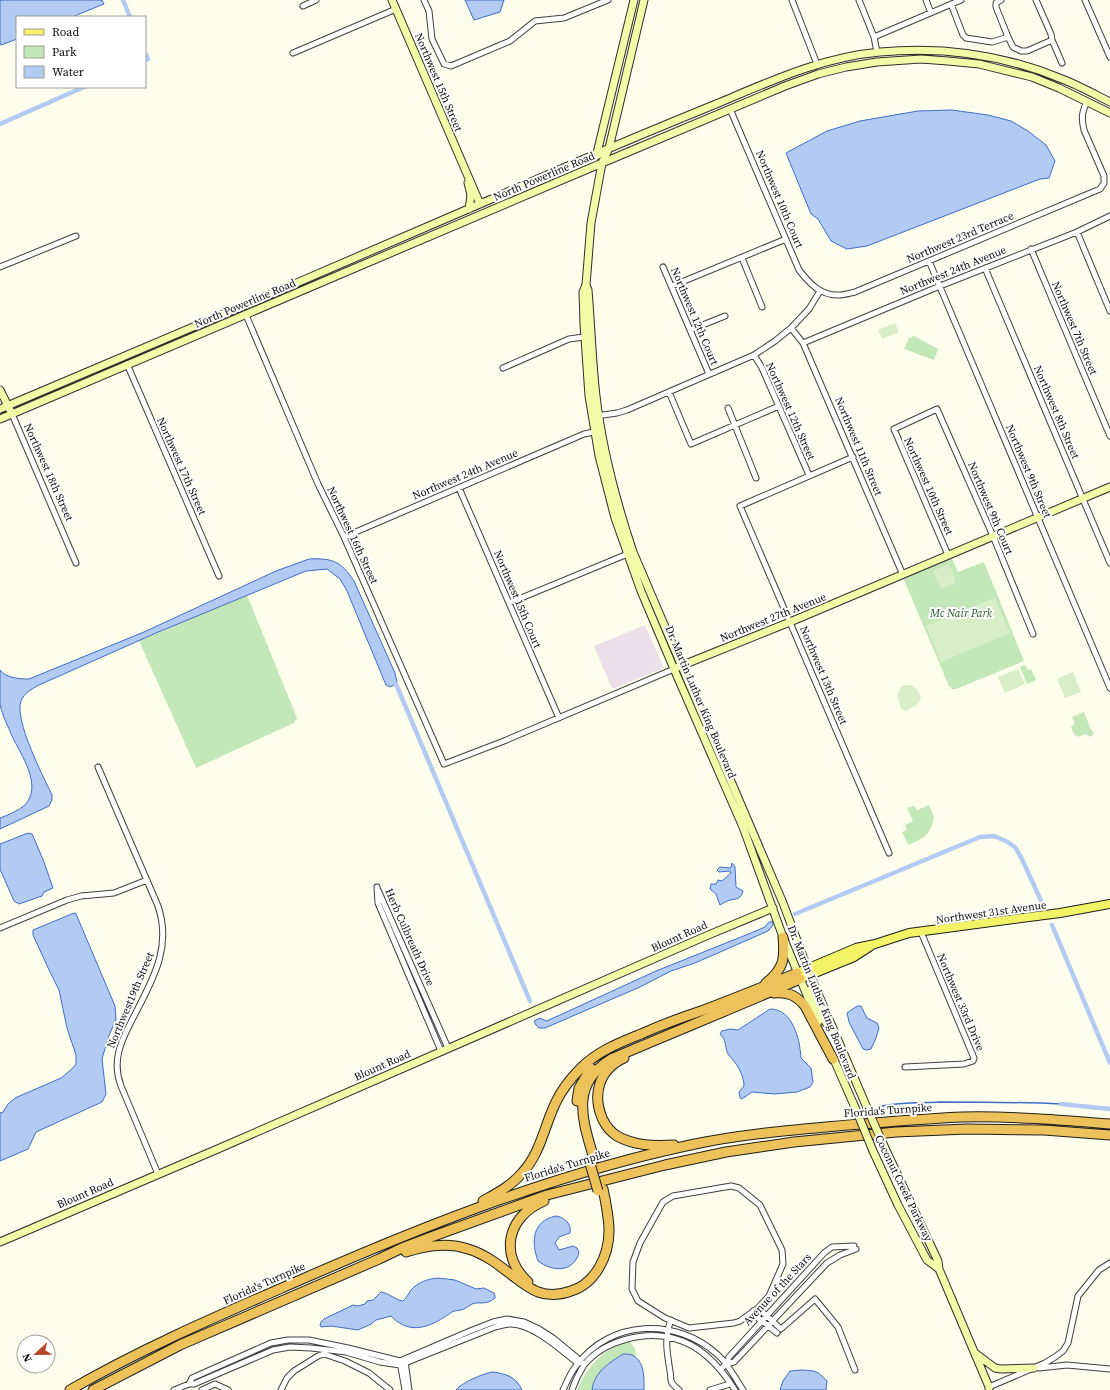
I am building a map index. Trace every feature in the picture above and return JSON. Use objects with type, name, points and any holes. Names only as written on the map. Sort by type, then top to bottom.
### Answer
[{"type":"highway","points":[[763,991],[780,969],[785,952],[783,937]]},
{"type":"highway","points":[[697,1144],[647,1146],[628,1141],[616,1135],[606,1126],[600,1112],[597,1098],[599,1084],[606,1072],[616,1062],[682,1033],[696,1024],[763,991],[798,976]]},
{"type":"highway","points":[[453,1216],[502,1191],[522,1173],[531,1162],[537,1151],[555,1103],[562,1091],[572,1077],[591,1059],[605,1049],[681,1017],[763,991],[791,994],[799,998],[805,1006],[833,1059]]},
{"type":"highway","points":[[592,1160],[578,1123],[576,1100],[579,1088],[584,1078],[599,1059],[606,1054],[682,1022],[699,1011]]},
{"type":"highway","points":[[379,1259],[432,1246],[451,1245],[468,1249],[483,1255],[495,1262],[526,1286],[538,1292],[555,1295],[573,1290],[591,1280],[602,1262],[607,1249],[609,1233],[608,1220],[583,1121],[583,1095],[595,1072],[603,1064],[611,1059],[680,1029],[696,1024]]},
{"type":"highway","name":"Florida's Turnpike","points":[[70,1390],[102,1371],[173,1336],[362,1253],[453,1216],[554,1181],[609,1165],[697,1144],[771,1132],[894,1120],[965,1117],[1044,1119],[1110,1124]]},
{"type":"highway","name":"Florida's Turnpike","points":[[93,1390],[180,1345],[402,1248],[547,1195],[665,1165],[718,1154],[794,1142],[896,1132],[967,1129],[1044,1130],[1110,1135]]},
{"type":"highway","points":[[573,1189],[530,1209],[514,1226],[511,1238],[511,1251],[514,1263],[520,1274],[535,1286],[546,1289],[562,1289],[572,1286],[587,1275],[593,1267],[601,1248],[603,1236],[600,1190]]},
{"type":"main road","name":"Northwest 15th Street","points":[[392,0],[480,204]]},
{"type":"main road","points":[[602,162],[597,153],[634,0]]},
{"type":"main road","name":"Dr. Martin Luther King Boulevard","points":[[630,553],[595,417],[587,377],[583,292],[586,285],[591,223],[602,162],[609,148],[644,0]]},
{"type":"main road","name":"North Powerline Road","points":[[0,409],[597,153],[781,76],[817,64],[877,52],[922,50],[948,51],[1005,60],[1033,68],[1064,80],[1110,102]]},
{"type":"main road","points":[[865,64],[874,58],[877,52]]},
{"type":"main road","points":[[877,62],[888,52]]},
{"type":"main road","points":[[979,64],[992,58]]},
{"type":"main road","name":"North Powerline Road","points":[[0,419],[602,162],[785,86],[818,74],[877,62],[921,60],[979,64],[1032,77],[1059,88],[1110,113]]},
{"type":"main road","points":[[992,67],[1005,60]]},
{"type":"main road","points":[[730,109],[747,91]]},
{"type":"main road","name":"Northwest 15th Street","points":[[466,173],[471,195],[469,209]]},
{"type":"main road","points":[[486,212],[486,208],[496,197]]},
{"type":"main road","points":[[462,222],[475,212],[480,204]]},
{"type":"main road","name":"Dr. Martin Luther King Boulevard","points":[[586,285],[588,290],[595,417],[594,432],[614,515],[717,766],[720,768],[730,788],[798,976],[857,1112]]},
{"type":"main road","points":[[127,364],[129,358],[136,350]]},
{"type":"main road","points":[[116,369],[124,356]]},
{"type":"main road","name":"Northwest 18th Street","points":[[0,390],[12,414]]},
{"type":"main road","points":[[594,432],[599,441],[604,463],[609,468]]},
{"type":"main road","name":"Northwest 27th Avenue","points":[[677,668],[1110,488]]},
{"type":"main road","name":"Dr. Martin Luther King Boulevard","points":[[677,668],[730,788],[729,789],[740,810],[744,812],[783,903],[809,972],[868,1110]]},
{"type":"main road","name":"Northwest 31st Avenue","points":[[798,976],[856,948],[875,944],[909,933],[1060,913],[1110,904]]},
{"type":"main road","name":"Blount Road","points":[[0,1242],[773,908]]},
{"type":"main road","points":[[798,976],[805,982],[833,1036],[839,1042]]},
{"type":"main road","name":"Coconut Creek Parkway","points":[[868,1110],[938,1261],[939,1269],[990,1389]]},
{"type":"main road","name":"Coconut Creek Parkway","points":[[857,1112],[895,1198],[927,1260],[939,1269]]},
{"type":"main road","points":[[975,1353],[995,1368],[1007,1370],[1034,1368]]},
{"type":"street","points":[[303,6],[316,0]]},
{"type":"street","points":[[424,0],[429,11],[432,39],[444,64],[451,66],[510,41],[535,21],[564,18],[608,0]]},
{"type":"street","points":[[792,0],[817,64]]},
{"type":"street","points":[[859,0],[874,37],[877,52]]},
{"type":"street","points":[[926,0],[931,13]]},
{"type":"street","points":[[874,37],[962,0]]},
{"type":"street","points":[[1001,0],[996,3],[996,7],[1013,47],[1025,51],[1052,40]]},
{"type":"street","points":[[1036,0],[1062,63]]},
{"type":"street","points":[[1086,0],[1110,57]]},
{"type":"street","points":[[951,4],[966,38],[992,42],[1008,37]]},
{"type":"street","points":[[292,53],[396,9]]},
{"type":"street","name":"Northwest 23rd Terrace","points":[[820,291],[839,295],[855,292],[1100,189],[1104,183],[1104,176],[1082,122],[1082,115],[1087,101]]},
{"type":"street","name":"Northwest 10th Court","points":[[730,109],[799,270],[810,284],[820,291]]},
{"type":"street","name":"Northwest 24th Avenue","points":[[803,343],[940,286],[1077,232],[1110,216]]},
{"type":"street","points":[[1077,232],[1110,311]]},
{"type":"street","points":[[0,267],[76,236]]},
{"type":"street","points":[[672,286],[786,239]]},
{"type":"street","name":"Northwest 7th Street","points":[[1031,250],[1110,436]]},
{"type":"street","points":[[742,258],[762,307]]},
{"type":"street","name":"Northwest 9th Street","points":[[929,261],[1110,688]]},
{"type":"street","name":"Northwest 12th Court","points":[[663,266],[709,374]]},
{"type":"street","name":"Northwest 8th Street","points":[[985,268],[1110,563]]},
{"type":"street","points":[[595,417],[627,410],[754,355],[791,328],[809,309],[820,291]]},
{"type":"street","name":"Northwest 16th Street","points":[[246,315],[318,484],[344,537],[444,764]]},
{"type":"street","points":[[690,330],[725,316]]},
{"type":"street","name":"Northwest 11th Street","points":[[791,328],[803,343],[903,574]]},
{"type":"street","points":[[503,368],[569,339],[584,337]]},
{"type":"street","name":"Northwest 12th Street","points":[[754,355],[762,368],[809,475]]},
{"type":"street","name":"Northwest 17th Street","points":[[127,364],[219,576]]},
{"type":"street","points":[[668,392],[691,444],[779,406]]},
{"type":"street","points":[[728,408],[756,478]]},
{"type":"street","name":"Northwest 9th Court","points":[[919,417],[937,409],[993,536],[1033,634]]},
{"type":"street","name":"Northwest 18th Street","points":[[12,414],[76,563]]},
{"type":"street","name":"Northwest 10th Street","points":[[919,417],[894,429],[948,555]]},
{"type":"street","name":"Northwest 24th Avenue","points":[[344,537],[584,434],[594,432]]},
{"type":"street","points":[[809,475],[853,457]]},
{"type":"street","name":"Northwest 13th Street","points":[[809,475],[740,506],[890,853]]},
{"type":"street","name":"Northwest 15th Court","points":[[459,488],[559,718]]},
{"type":"street","points":[[509,602],[630,553]]},
{"type":"street","name":"Northwest 27th Avenue","points":[[444,764],[504,741],[555,718],[559,718],[677,668]]},
{"type":"street","name":"Northwest19th Street","points":[[98,767],[147,880],[160,913],[164,928],[164,943],[156,970],[120,1044],[117,1056],[117,1070],[120,1086],[158,1174]]},
{"type":"street","points":[[0,928],[67,900],[81,896],[114,893],[147,880]]},
{"type":"street","name":"Herb Culbreath Drive","points":[[377,887],[444,1050],[387,924],[378,902],[377,887]]},
{"type":"street","name":"Northwest 33rd Drive","points":[[906,1066],[964,1064],[973,1061],[974,1058],[921,932]]},
{"type":"street","points":[[731,1186],[739,1188],[760,1205],[782,1250],[783,1264],[769,1296],[755,1310],[740,1321],[734,1323],[689,1328],[673,1321],[638,1301],[632,1288],[633,1262],[640,1243],[663,1202],[673,1196],[731,1186]]},
{"type":"street","name":"Avenue of the Stars","points":[[721,1369],[726,1364],[729,1356],[832,1246],[855,1247],[833,1258],[827,1263],[734,1362],[726,1364]]},
{"type":"street","points":[[833,1258],[843,1246]]},
{"type":"street","points":[[822,1256],[827,1263]]},
{"type":"street","points":[[990,1389],[1055,1358],[1062,1351],[1068,1343],[1078,1296],[1099,1270],[1110,1262]]},
{"type":"street","points":[[807,1272],[812,1279]]},
{"type":"street","points":[[779,1331],[815,1299],[838,1327],[855,1370]]},
{"type":"street","points":[[755,1310],[766,1316],[779,1331]]},
{"type":"street","points":[[755,1310],[762,1321],[768,1326],[779,1331]]},
{"type":"street","points":[[174,1390],[189,1384],[192,1378],[271,1343],[288,1340],[309,1340],[403,1362],[470,1331],[493,1322],[507,1319],[524,1322],[539,1329],[559,1342],[584,1365]]},
{"type":"street","points":[[673,1321],[674,1328],[669,1330],[667,1337],[668,1355],[672,1383],[679,1390]]},
{"type":"street","points":[[563,1390],[579,1361],[604,1340],[618,1333],[634,1329],[653,1328],[669,1330],[686,1335],[701,1343],[718,1355],[726,1364],[743,1390]]},
{"type":"street","points":[[572,1390],[584,1365],[594,1356],[609,1346],[637,1336],[667,1337],[677,1339],[691,1346],[706,1355],[721,1369],[734,1390]]},
{"type":"street","points":[[343,1360],[347,1350]]},
{"type":"street","points":[[281,1390],[287,1378],[318,1356],[324,1354],[343,1360],[369,1373],[390,1390]]},
{"type":"street","points":[[1055,1358],[1061,1363],[1067,1365]]},
{"type":"street","points":[[403,1362],[405,1390]]},
{"type":"street","points":[[403,1362],[409,1390]]},
{"type":"street","points":[[1034,1368],[1067,1365],[1110,1369]]},
{"type":"street","points":[[189,1384],[193,1390]]},
{"type":"street","points":[[202,1390],[215,1384],[228,1390]]},
{"type":"street","points":[[710,1390],[730,1384]]},
{"type":"shaded area","points":[[645,625],[664,668],[612,689],[594,646]]},
{"type":"green space","points":[[895,323],[899,332],[882,339],[878,330]]},
{"type":"green space","points":[[914,336],[938,349],[934,360],[904,349],[909,338]]},
{"type":"green space","name":"Mc Nair Park","points":[[948,559],[952,559],[958,572],[984,562],[1024,661],[956,689],[952,689],[949,686],[904,580],[904,578]]},
{"type":"green space","points":[[949,564],[956,583],[941,589],[933,571]]},
{"type":"green space","points":[[247,595],[297,718],[294,723],[196,768],[139,641]]},
{"type":"green space","points":[[995,598],[1010,633],[941,662],[926,626]]},
{"type":"green space","points":[[1025,665],[1028,670],[1031,669],[1036,680],[1027,684],[1020,667]]},
{"type":"green space","points":[[1018,669],[1025,684],[1005,693],[998,677]]},
{"type":"green space","points":[[1073,672],[1081,692],[1065,698],[1057,679]]},
{"type":"green space","points":[[904,685],[910,685],[917,689],[921,698],[918,704],[906,711],[901,709],[898,696],[899,690]]},
{"type":"green space","points":[[1084,712],[1090,728],[1094,733],[1091,737],[1085,734],[1078,737],[1077,735],[1075,736],[1071,727],[1075,724],[1072,717]]},
{"type":"green space","points":[[929,805],[934,817],[931,828],[926,836],[908,845],[902,832],[907,830],[905,825],[913,821],[907,808],[914,806],[917,810]]},
{"type":"green space","points":[[630,1342],[635,1349],[640,1390],[577,1390],[597,1359],[609,1350]]},
{"type":"water","points":[[102,0],[104,4],[74,16],[16,16],[16,39],[1,45],[0,1]]},
{"type":"water","points":[[465,0],[504,0],[500,12],[474,20]]},
{"type":"water","points":[[952,110],[988,115],[1011,121],[1028,131],[1046,145],[1055,161],[1049,178],[1040,179],[867,246],[847,249],[831,241],[818,219],[811,214],[786,153],[827,131],[860,121],[918,111]]},
{"type":"water","points":[[309,559],[324,559],[335,562],[345,569],[354,581],[395,673],[396,684],[390,687],[386,685],[347,591],[340,579],[327,569],[306,571],[156,633],[39,685],[28,692],[21,701],[20,710],[22,721],[30,748],[52,795],[52,800],[49,806],[0,829],[0,818],[25,805],[30,797],[32,788],[29,770],[12,736],[1,708],[0,670],[9,676],[29,679],[144,632],[276,571]]},
{"type":"water","points":[[28,833],[32,834],[33,836],[53,888],[44,892],[42,896],[19,904],[14,901],[0,869],[0,844]]},
{"type":"water","points":[[732,863],[735,867],[736,887],[743,891],[741,896],[738,898],[729,900],[720,905],[716,894],[710,889],[711,884],[716,884],[718,880],[722,881],[731,873],[730,871],[719,872],[717,870],[720,867],[731,868]]},
{"type":"water","points":[[74,913],[76,914],[115,1006],[116,1019],[108,1038],[102,1059],[106,1094],[102,1102],[36,1132],[28,1149],[0,1161],[0,1113],[3,1112],[8,1104],[15,1098],[61,1078],[76,1064],[76,1055],[67,1028],[59,990],[33,935],[33,930]]},
{"type":"water","points":[[772,921],[773,925],[768,931],[695,963],[671,971],[640,987],[545,1028],[539,1028],[534,1021],[540,1018],[546,1021],[549,1020],[656,971],[765,927]]},
{"type":"water","points":[[857,1006],[861,1006],[867,1018],[877,1023],[879,1028],[871,1049],[863,1049],[849,1022],[847,1013]]},
{"type":"water","points":[[770,1009],[778,1010],[790,1020],[797,1035],[801,1058],[811,1068],[813,1082],[810,1087],[797,1092],[774,1094],[752,1092],[742,1099],[740,1098],[739,1092],[744,1086],[742,1076],[737,1066],[727,1053],[724,1040],[720,1034],[722,1031],[730,1029],[738,1030]]},
{"type":"water","points":[[556,1216],[562,1218],[569,1224],[570,1227],[570,1233],[559,1237],[555,1243],[559,1250],[573,1246],[577,1248],[579,1252],[576,1259],[568,1267],[556,1269],[544,1265],[538,1261],[534,1247],[534,1240],[535,1233],[542,1222]]},
{"type":"water","points":[[438,1278],[455,1280],[476,1289],[484,1288],[494,1293],[495,1298],[486,1303],[475,1303],[462,1310],[453,1311],[437,1321],[422,1327],[414,1328],[406,1326],[391,1316],[376,1320],[358,1330],[331,1326],[321,1327],[320,1325],[324,1319],[353,1305],[358,1306],[365,1304],[367,1301],[373,1300],[381,1292],[403,1301],[411,1290],[420,1283]]},
{"type":"water","points":[[623,1354],[632,1355],[642,1366],[644,1390],[592,1390],[593,1384],[599,1373]]},
{"type":"water","points":[[790,1371],[813,1371],[821,1375],[827,1381],[826,1390],[780,1390],[783,1381]]},
{"type":"water","points":[[493,1372],[503,1374],[514,1379],[522,1390],[456,1390],[463,1384],[473,1379]]},
{"type":"waterway","points":[[123,0],[130,16]]},
{"type":"waterway","points":[[146,55],[148,59],[146,60]]},
{"type":"waterway","points":[[0,124],[82,88]]},
{"type":"waterway","points":[[396,684],[530,1001]]},
{"type":"waterway","points":[[795,914],[980,837],[994,836],[1015,847],[1042,903]]},
{"type":"waterway","points":[[1052,925],[1110,1063]]},
{"type":"waterway","points":[[881,1111],[882,1106],[911,1103],[985,1102],[1061,1104]]},
{"type":"waterway","points":[[1061,1104],[1110,1109]]}]
